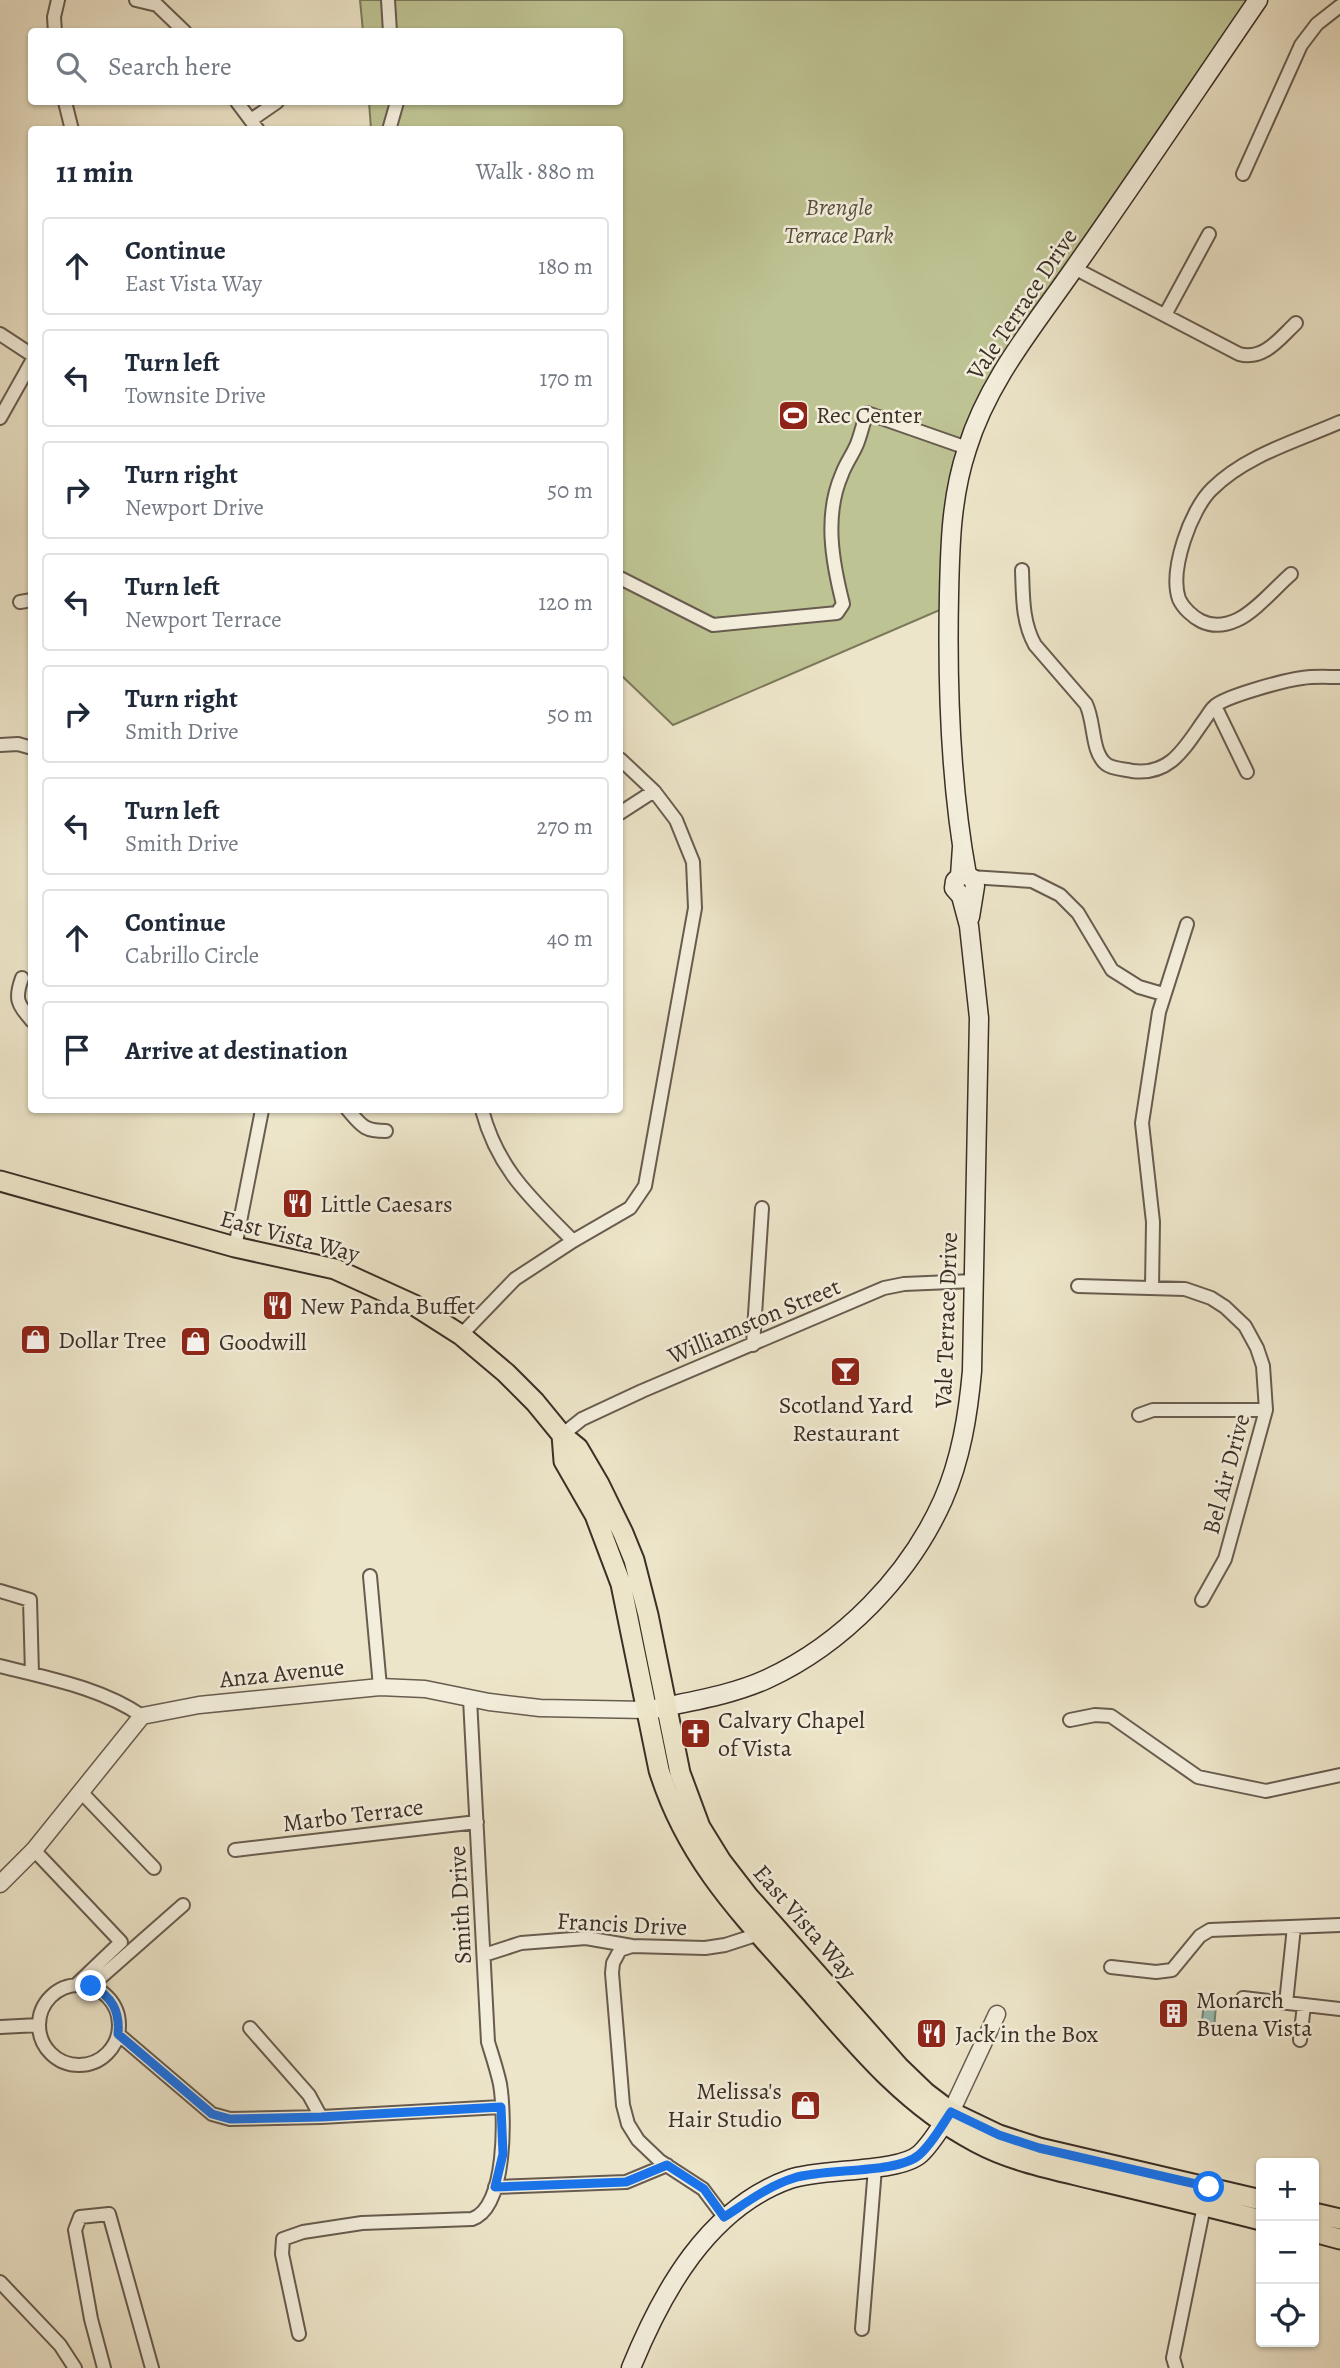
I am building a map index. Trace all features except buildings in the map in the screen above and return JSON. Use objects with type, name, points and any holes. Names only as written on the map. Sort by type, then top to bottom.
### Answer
[{"type":"main road","name":"Vale Terrace Drive","points":[[656,1708],[716,1697],[766,1679],[805,1658],[846,1628],[886,1589],[905,1565],[943,1499],[968,1416],[972,1371],[979,1018],[969,926],[968,885],[949,718],[951,528],[956,489],[967,448],[988,398],[1012,355],[1258,0]]},
{"type":"main road","name":"East Vista Way","points":[[0,1181],[235,1247],[335,1269],[414,1305],[461,1335],[513,1380],[562,1435],[564,1461],[595,1516],[621,1584],[635,1644],[700,1827],[721,1861],[748,1896],[899,2067],[948,2117],[999,2153],[1137,2190],[1256,2200]]},
{"type":"main road","name":"East Vista Way","points":[[656,1708],[661,1775],[673,1808],[692,1846],[729,1900],[879,2068],[909,2097],[948,2117],[999,2135],[1206,2196],[1256,2218]]},
{"type":"main road","points":[[729,1900],[750,1912],[788,1954],[794,1955],[798,1951]]},
{"type":"main road","points":[[631,2368],[642,2339],[672,2283],[724,2217],[771,2187],[792,2178],[814,2173],[875,2168],[919,2156],[948,2117]]},
{"type":"main road","points":[[1319,2214],[1340,2219]]},
{"type":"main road","points":[[1319,2233],[1340,2239]]},
{"type":"street","points":[[55,28],[58,0]]},
{"type":"street","points":[[136,0],[157,5],[181,28]]},
{"type":"street","points":[[388,0],[390,28]]},
{"type":"street","points":[[1243,174],[1301,44],[1317,24],[1340,6]]},
{"type":"street","points":[[66,105],[71,126]]},
{"type":"street","points":[[239,105],[255,125],[274,105]]},
{"type":"street","points":[[390,126],[396,105]]},
{"type":"street","points":[[1166,315],[1209,234]]},
{"type":"street","points":[[1074,268],[1248,357],[1265,351],[1296,323]]},
{"type":"street","points":[[0,334],[28,352]]},
{"type":"street","points":[[0,418],[28,368]]},
{"type":"street","points":[[623,580],[713,625],[837,612],[843,604],[831,541],[833,506],[841,475],[856,446],[867,412],[967,448]]},
{"type":"street","points":[[1291,574],[1240,619],[1225,625],[1208,625],[1193,617],[1179,599],[1177,581],[1185,530],[1211,489],[1244,464],[1340,422]]},
{"type":"street","points":[[1022,569],[1025,620],[1029,636],[1086,704],[1091,714],[1096,750],[1106,764],[1114,768],[1160,770],[1178,757],[1215,706],[1232,697],[1301,678],[1340,677]]},
{"type":"street","points":[[1215,706],[1247,772]]},
{"type":"street","points":[[0,745],[18,744],[28,747]]},
{"type":"street","points":[[461,1335],[515,1279],[573,1241],[631,1208],[645,1186],[695,908],[693,862],[676,820],[654,791],[623,762]]},
{"type":"street","points":[[623,811],[654,791]]},
{"type":"street","points":[[968,885],[1032,881],[1060,895],[1078,913],[1112,970],[1139,987],[1163,994]]},
{"type":"street","points":[[1152,1287],[1153,1222],[1142,1123],[1163,994],[1187,924]]},
{"type":"street","points":[[22,978],[17,993],[19,1004],[28,1016]]},
{"type":"street","points":[[235,1247],[261,1113]]},
{"type":"street","points":[[351,1113],[370,1131],[387,1131]]},
{"type":"street","points":[[483,1113],[502,1162],[524,1191],[573,1241]]},
{"type":"street","points":[[753,1345],[762,1208]]},
{"type":"street","name":"Williamston Street","points":[[562,1435],[582,1419],[884,1288],[904,1284],[974,1281]]},
{"type":"street","name":"Bel Air Drive","points":[[1078,1286],[1185,1289],[1211,1298],[1245,1326],[1257,1348],[1263,1366],[1266,1410],[1225,1559],[1202,1600]]},
{"type":"street","points":[[1139,1415],[1153,1410],[1266,1410]]},
{"type":"street","points":[[370,1576],[380,1687]]},
{"type":"street","points":[[0,1591],[30,1600],[32,1674]]},
{"type":"street","points":[[0,1666],[117,1702],[142,1716],[34,1850],[0,1884]]},
{"type":"street","name":"Anza Avenue","points":[[142,1716],[199,1705],[380,1687],[425,1689],[470,1699],[540,1709],[656,1708]]},
{"type":"street","name":"Smith Drive","points":[[299,2334],[282,2254],[283,2239],[303,2232],[362,2223],[481,2217],[495,2187],[503,2154],[500,2085],[488,2042],[470,1699]]},
{"type":"street","points":[[1070,1720],[1095,1715],[1111,1716],[1198,1777],[1233,1786],[1266,1791],[1340,1775]]},
{"type":"street","points":[[82,1793],[154,1868]]},
{"type":"street","name":"Marbo Terrace","points":[[235,1850],[477,1822]]},
{"type":"street","points":[[34,1850],[121,1942],[84,1985]]},
{"type":"street","points":[[84,1985],[183,1905]]},
{"type":"street","points":[[1111,1967],[1156,1972],[1172,1970],[1200,1936],[1210,1930],[1340,1925]]},
{"type":"street","points":[[1286,2003],[1294,1927]]},
{"type":"street","name":"Francis Drive","points":[[484,1955],[521,1942],[586,1938],[632,1945],[705,1948],[725,1945],[759,1934]]},
{"type":"street","points":[[632,1945],[620,1950],[613,1963],[612,1973],[623,2105],[633,2134],[667,2165],[704,2189],[724,2217]]},
{"type":"street","points":[[84,1985],[102,1991],[111,1999],[119,2022],[118,2034],[105,2056],[81,2065],[57,2058],[47,2049],[39,2025],[47,2002],[55,1993],[65,1987],[84,1985]]},
{"type":"street","points":[[1243,1998],[1340,2009]]},
{"type":"street","points":[[1300,2040],[1304,2005]]},
{"type":"street","points":[[948,2117],[997,2014]]},
{"type":"street","points":[[0,2027],[39,2025]]},
{"type":"street","points":[[250,2028],[309,2095],[321,2117]]},
{"type":"street","points":[[118,2034],[212,2114],[230,2119],[501,2107]]},
{"type":"street","points":[[495,2187],[626,2182],[667,2165]]},
{"type":"street","points":[[862,2329],[875,2168]]},
{"type":"street","points":[[1176,2368],[1173,2358],[1206,2196]]},
{"type":"street","points":[[104,2368],[91,2319],[75,2230],[80,2217],[109,2214],[152,2368]]},
{"type":"street","points":[[0,2282],[60,2345],[75,2368]]},
{"type":"green space","name":"Brengle Terrace Park","points":[[360,0],[1258,0],[1005,366],[967,447],[949,606],[673,725],[623,677],[623,126],[371,126],[369,105],[623,105],[623,28],[363,28]]},
{"type":"water","points":[[1204,2004],[1216,2005],[1214,2029],[1201,2028]]},
{"type":"place","name":"Rec Center","points":[[793,415]]},
{"type":"place","name":"Little Caesars","points":[[297,1204]]},
{"type":"place","name":"New Panda Buffet","points":[[277,1306]]},
{"type":"place","name":"Dollar Tree","points":[[35,1340]]},
{"type":"place","name":"Goodwill","points":[[196,1342]]},
{"type":"place","name":"Scotland Yard Restaurant","points":[[846,1371]]},
{"type":"place","name":"Calvary Chapel of Vista","points":[[695,1734]]},
{"type":"place","name":"Monarch Buena Vista","points":[[1173,2014]]},
{"type":"place","name":"Jack in the Box","points":[[932,2034]]},
{"type":"place","name":"Melissa's Hair Studio","points":[[805,2105]]},
{"type":"route","points":[[91,1986],[111,1999],[117,2010],[118,2034],[212,2114],[230,2119],[321,2117],[501,2107],[503,2154],[495,2187],[626,2182],[667,2165],[704,2189],[724,2217],[771,2187],[792,2178],[814,2173],[875,2168],[919,2156],[951,2112],[999,2135],[1039,2148],[1209,2187]]}]
